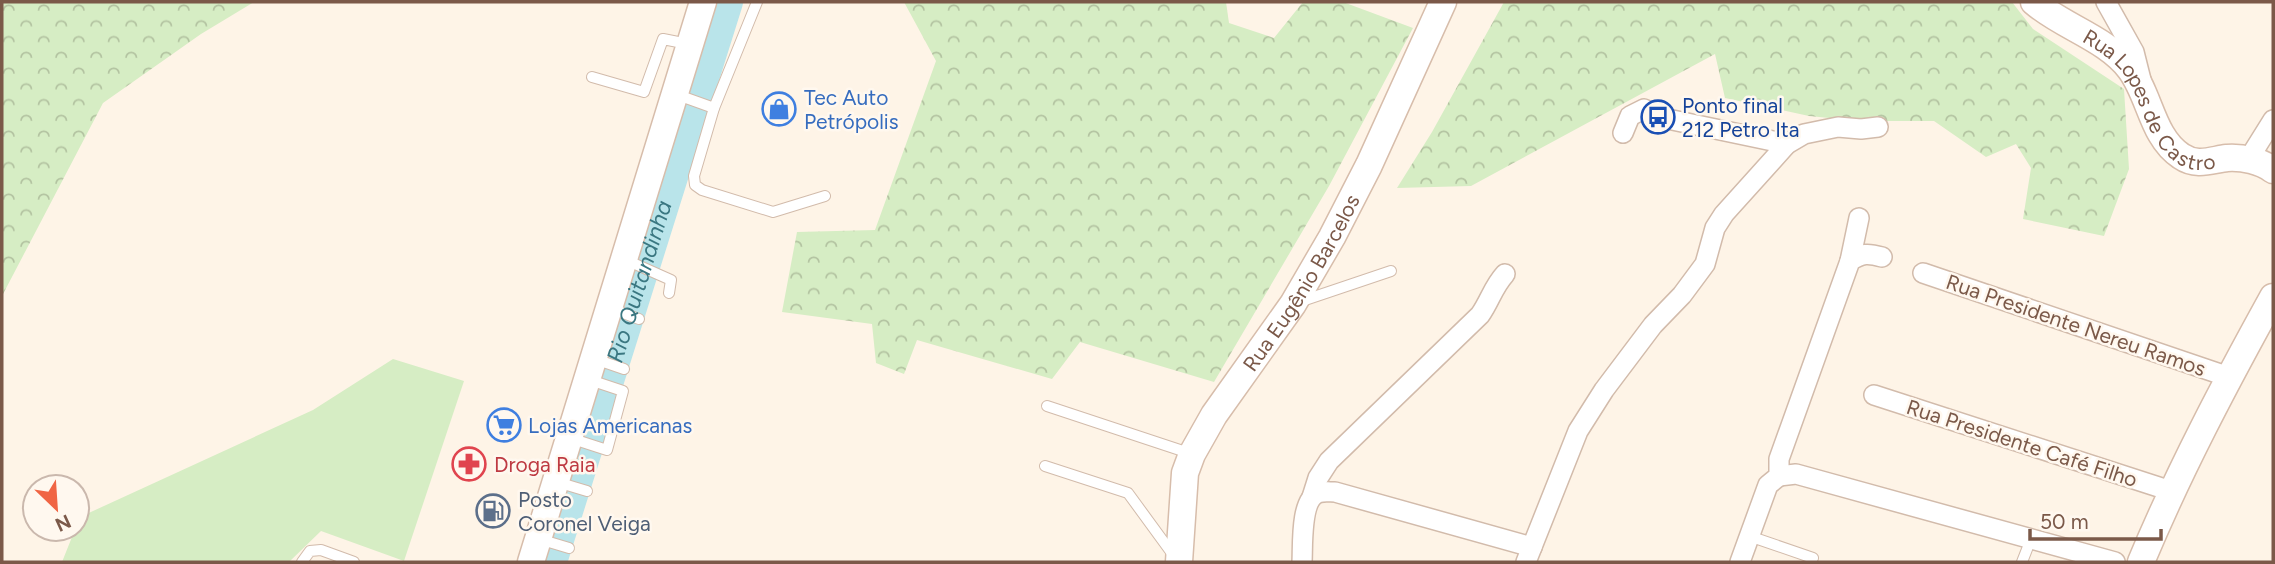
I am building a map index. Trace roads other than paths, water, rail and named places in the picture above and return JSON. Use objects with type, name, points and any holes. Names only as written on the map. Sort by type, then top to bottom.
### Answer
[{"type":"street","points":[[535,550],[556,482],[575,439],[631,262],[674,94],[703,2]]},
{"type":"street","name":"Rua Eugênio Barcelos","points":[[1179,562],[1185,473],[1192,454],[1214,415],[1293,304],[1332,237],[1369,165],[1443,2]]},
{"type":"street","name":"Rua Lopes de Castro","points":[[2034,2],[2046,13],[2101,44],[2131,69],[2155,122],[2169,144],[2181,156],[2199,163],[2229,158],[2248,160],[2273,170]]},
{"type":"street","points":[[2106,2],[2134,52],[2139,65],[2142,90]]},
{"type":"street","points":[[1623,133],[1630,116],[1644,109],[1658,117],[1787,144]]},
{"type":"street","points":[[2248,160],[2273,120]]},
{"type":"street","points":[[1312,497],[1320,492],[1335,492],[1529,555],[1578,431],[1604,390],[1653,325],[1682,295],[1705,264],[1715,228],[1724,214],[1787,144],[1804,134],[1838,127],[1878,127]]},
{"type":"street","points":[[1779,476],[1779,459],[1850,261],[1859,218]]},
{"type":"street","points":[[1850,261],[1868,253],[1882,257]]},
{"type":"street","name":"Rua Presidente Nereu Ramos","points":[[1923,273],[2229,377]]},
{"type":"street","points":[[1302,562],[1305,512],[1318,478],[1329,461],[1480,315],[1489,302],[1494,285],[1504,275]]},
{"type":"street","points":[[2141,562],[2171,491],[2273,298]]},
{"type":"street","name":"Rua Presidente Café Filho","points":[[1874,394],[2171,491]]},
{"type":"street","points":[[1740,562],[1769,485],[1779,476],[1796,474],[2115,562]]},
{"type":"lane","points":[[757,2],[714,108],[694,176],[695,185],[702,190],[772,212],[825,196]]},
{"type":"lane","points":[[592,77],[644,92],[663,39],[690,45]]},
{"type":"lane","points":[[674,94],[714,108]]},
{"type":"lane","points":[[631,262],[671,280],[669,293]]},
{"type":"lane","points":[[1293,304],[1391,271]]},
{"type":"lane","points":[[616,310],[639,319]]},
{"type":"lane","points":[[597,371],[624,369]]},
{"type":"lane","points":[[575,439],[607,450],[624,391],[597,371]]},
{"type":"lane","points":[[1047,406],[1192,454]]},
{"type":"lane","points":[[1045,466],[1128,493],[1179,562]]},
{"type":"lane","points":[[556,482],[587,491]]},
{"type":"lane","points":[[1749,536],[1813,558]]},
{"type":"lane","points":[[2022,562],[2031,539]]},
{"type":"lane","points":[[535,550],[569,548]]},
{"type":"lane","points":[[302,562],[310,551],[321,550],[354,562]]},
{"type":"waterway","name":"Rio Quitandinha","points":[[551,562],[727,2]]},
{"type":"place","name":"Tec Auto Petrópolis","points":[[779,109]]},
{"type":"place","name":"Ponto final 212 Petro Ita","points":[[1658,117]]},
{"type":"place","name":"Lojas Americanas","points":[[504,425]]},
{"type":"place","name":"Droga Raia","points":[[469,464]]},
{"type":"place","name":"Posto Coronel Veiga","points":[[493,511]]}]
